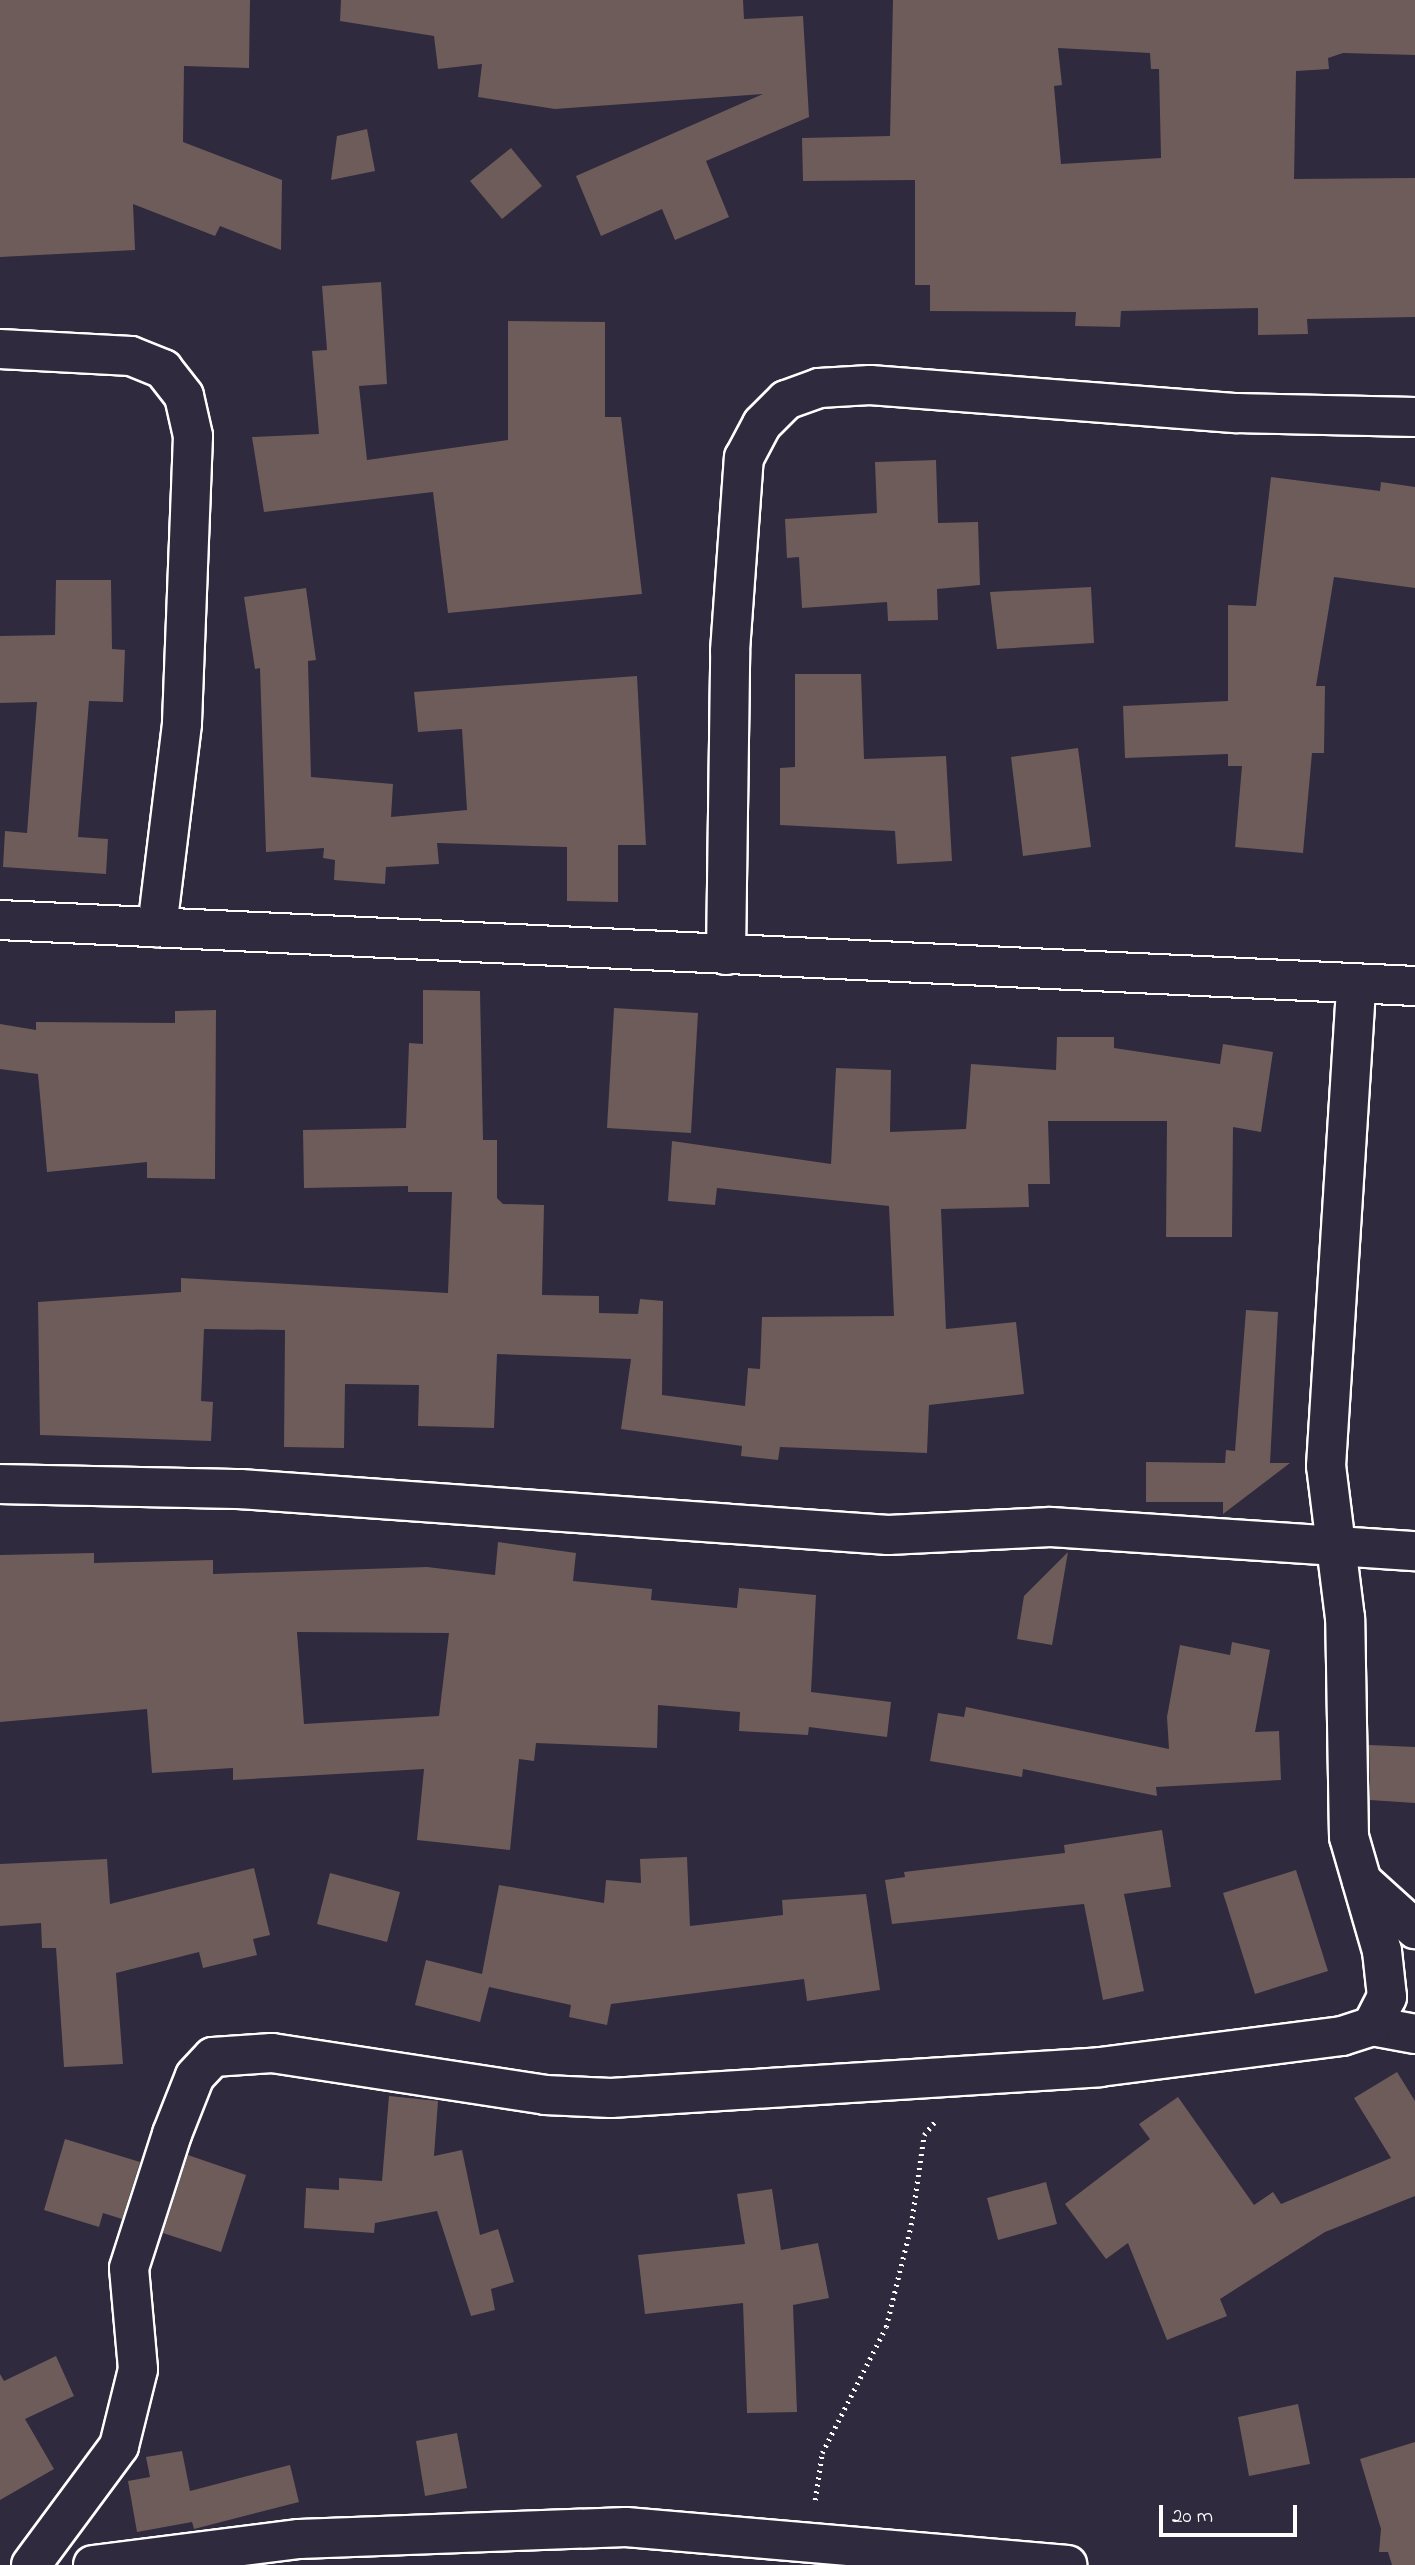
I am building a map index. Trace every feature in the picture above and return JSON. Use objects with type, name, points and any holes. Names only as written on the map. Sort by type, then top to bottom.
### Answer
[{"type":"street","points":[[0,349],[131,356],[163,369],[184,396],[193,436],[182,724],[157,927]]},
{"type":"street","points":[[726,955],[730,651],[744,458],[762,424],[786,400],[819,388],[870,385],[1237,413],[1415,417]]},
{"type":"street","points":[[0,920],[1415,986]]},
{"type":"street","points":[[1356,984],[1330,1354],[1327,1509],[1345,1618],[1344,1786],[1362,1881],[1382,1951],[1387,1997],[1372,2026]]},
{"type":"street","points":[[0,1484],[240,1489],[888,1535],[1051,1527],[1334,1543],[1415,1551]]},
{"type":"street","points":[[1362,1881],[1415,1929]]},
{"type":"street","points":[[31,2565],[119,2446],[138,2369],[129,2268],[195,2076],[213,2057],[272,2053],[545,2095],[611,2098],[970,2078],[1342,2036],[1372,2026],[1415,2034]]},
{"type":"street","points":[[93,2565],[299,2539],[626,2527],[811,2556],[1067,2565]]},
{"type":"path","points":[[811,2556],[822,2453],[886,2327],[911,2225],[924,2135],[970,2078]]},
{"type":"building","points":[[0,0],[250,0],[249,68],[184,66],[183,142],[282,180],[281,250],[220,226],[215,236],[133,204],[135,250],[0,257]]},
{"type":"building","points":[[341,0],[743,0],[744,19],[803,16],[809,117],[706,161],[729,217],[675,240],[662,209],[601,236],[576,176],[763,94],[555,109],[478,97],[482,64],[438,69],[434,36],[340,21]]},
{"type":"building","points":[[893,0],[1415,0],[1415,55],[1343,53],[1328,58],[1329,69],[1296,71],[1294,179],[1415,178],[1415,317],[1307,319],[1308,334],[1258,335],[1258,308],[1121,311],[1120,327],[1075,326],[1076,312],[930,311],[930,285],[915,285],[915,180],[803,181],[802,138],[890,136]],"holes":[[[1058,48],[1150,53],[1151,69],[1159,69],[1161,158],[1061,164],[1054,86],[1062,85]]]},
{"type":"building","points":[[367,129],[375,171],[331,180],[337,136]]},
{"type":"building","points":[[511,148],[542,186],[502,219],[470,181]]},
{"type":"building","points":[[381,282],[387,384],[359,386],[367,460],[508,440],[508,321],[605,322],[605,417],[621,417],[642,594],[448,613],[433,492],[264,512],[252,437],[319,434],[312,351],[327,350],[322,286]]},
{"type":"building","points":[[936,460],[938,523],[978,522],[980,585],[937,589],[938,620],[888,621],[887,602],[802,608],[799,557],[787,558],[785,519],[877,513],[875,462]]},
{"type":"building","points":[[1271,477],[1380,491],[1381,482],[1415,487],[1415,588],[1334,577],[1316,686],[1325,686],[1324,753],[1312,753],[1303,853],[1235,847],[1242,766],[1228,766],[1228,754],[1125,758],[1123,706],[1228,701],[1228,605],[1256,606]]},
{"type":"building","points":[[56,580],[111,580],[112,649],[125,650],[123,702],[89,701],[78,837],[108,839],[106,874],[3,867],[5,831],[27,833],[37,702],[0,703],[0,636],[55,635]]},
{"type":"building","points":[[1091,587],[1094,643],[997,649],[990,592]]},
{"type":"building","points":[[306,588],[316,660],[308,661],[311,777],[393,784],[391,817],[467,810],[462,729],[418,732],[414,692],[637,676],[646,845],[618,845],[618,902],[567,901],[567,847],[437,843],[439,864],[386,867],[385,884],[334,880],[335,860],[323,858],[324,848],[266,852],[260,668],[255,669],[244,597]]},
{"type":"building","points":[[795,674],[861,674],[864,759],[946,756],[952,861],[897,864],[895,831],[780,825],[780,768],[795,767]]},
{"type":"building","points":[[1078,748],[1091,847],[1023,856],[1011,757]]},
{"type":"building","points":[[423,990],[480,991],[483,1140],[497,1140],[497,1198],[503,1204],[544,1205],[542,1295],[599,1296],[599,1313],[638,1314],[640,1299],[663,1301],[662,1395],[745,1406],[748,1368],[760,1369],[762,1317],[894,1316],[889,1206],[717,1188],[715,1205],[668,1201],[672,1141],[831,1164],[836,1068],[891,1070],[890,1132],[966,1129],[971,1064],[1056,1070],[1057,1037],[1114,1037],[1114,1048],[1220,1064],[1223,1044],[1273,1052],[1261,1132],[1233,1127],[1232,1237],[1166,1237],[1167,1121],[1048,1121],[1050,1184],[1028,1184],[1029,1207],[941,1209],[946,1329],[1016,1322],[1024,1394],[929,1405],[927,1453],[780,1447],[778,1460],[741,1456],[742,1446],[621,1429],[631,1359],[497,1354],[494,1428],[418,1426],[419,1385],[345,1384],[344,1448],[284,1447],[285,1330],[204,1329],[201,1401],[213,1402],[211,1441],[40,1435],[38,1302],[181,1292],[181,1278],[448,1293],[452,1192],[408,1192],[408,1186],[304,1188],[303,1130],[406,1128],[409,1043],[423,1044]]},
{"type":"building","points":[[614,1008],[698,1013],[691,1133],[607,1128]]},
{"type":"building","points":[[216,1010],[215,1179],[147,1178],[147,1162],[47,1172],[38,1074],[0,1069],[0,1024],[36,1030],[36,1022],[175,1023],[175,1011]]},
{"type":"building","points":[[1246,1310],[1278,1312],[1270,1463],[1290,1463],[1223,1514],[1223,1502],[1146,1502],[1146,1462],[1225,1463],[1226,1450],[1235,1451]]},
{"type":"building","points":[[498,1542],[576,1553],[573,1581],[652,1589],[651,1600],[737,1608],[739,1588],[816,1595],[811,1692],[891,1702],[887,1737],[809,1727],[808,1735],[739,1731],[740,1712],[658,1705],[657,1748],[536,1743],[534,1761],[519,1759],[510,1850],[417,1840],[424,1769],[233,1780],[233,1768],[152,1773],[147,1709],[0,1722],[0,1555],[94,1553],[94,1563],[213,1560],[213,1574],[427,1567],[495,1575]],"holes":[[[297,1632],[449,1633],[439,1716],[304,1724]]]},
{"type":"building","points":[[1068,1552],[1052,1645],[1017,1639],[1024,1596]]},
{"type":"building","points":[[1232,1642],[1270,1650],[1255,1732],[1279,1731],[1281,1780],[1156,1787],[1157,1796],[1023,1769],[1022,1777],[930,1761],[938,1713],[964,1717],[966,1707],[1169,1749],[1167,1717],[1180,1645],[1230,1655]]},
{"type":"building","points":[[1369,1745],[1415,1747],[1415,1803],[1370,1800]]},
{"type":"building","points":[[1162,1830],[1171,1887],[1124,1894],[1144,1991],[1103,2000],[1084,1904],[892,1924],[885,1880],[905,1877],[904,1872],[1065,1853],[1064,1845]]},
{"type":"building","points":[[687,1857],[690,1926],[783,1915],[782,1900],[866,1894],[880,1990],[807,2001],[804,1979],[611,2004],[607,2025],[569,2017],[571,2005],[489,1987],[480,2022],[415,2005],[426,1960],[482,1974],[499,1885],[604,1903],[606,1880],[641,1883],[640,1859]]},
{"type":"building","points":[[107,1859],[110,1904],[254,1868],[270,1935],[253,1939],[257,1955],[203,1968],[199,1952],[116,1973],[123,2064],[64,2067],[56,1948],[42,1948],[41,1923],[0,1926],[0,1864]]},
{"type":"building","points":[[1296,1870],[1328,1971],[1255,1994],[1223,1893]]},
{"type":"building","points":[[330,1873],[400,1892],[387,1942],[317,1924]]},
{"type":"building","points":[[1397,2072],[1415,2101],[1415,2196],[1325,2232],[1220,2299],[1227,2316],[1167,2340],[1128,2243],[1106,2259],[1065,2204],[1150,2139],[1139,2124],[1178,2097],[1254,2205],[1273,2192],[1281,2204],[1391,2158],[1354,2098]]},
{"type":"building","points":[[389,2096],[438,2101],[434,2156],[462,2150],[480,2235],[498,2229],[514,2282],[491,2289],[495,2310],[471,2316],[437,2211],[375,2223],[374,2233],[304,2228],[306,2188],[339,2190],[339,2178],[382,2181]]},
{"type":"building","points":[[65,2139],[140,2162],[122,2219],[103,2213],[99,2227],[44,2210]]},
{"type":"building","points":[[188,2155],[246,2175],[221,2252],[163,2233]]},
{"type":"building","points":[[1046,2182],[1057,2224],[998,2240],[987,2198]]},
{"type":"building","points":[[772,2189],[781,2250],[818,2243],[829,2298],[793,2305],[797,2412],[747,2413],[743,2303],[645,2314],[638,2255],[745,2244],[737,2194]]},
{"type":"building","points":[[56,2356],[74,2396],[25,2419],[54,2469],[0,2500],[0,2374],[4,2381]]},
{"type":"building","points":[[1298,2404],[1310,2464],[1249,2476],[1238,2417]]},
{"type":"building","points":[[457,2433],[467,2488],[425,2496],[416,2441]]},
{"type":"building","points":[[1415,2442],[1415,2565],[1392,2565],[1388,2552],[1379,2552],[1381,2529],[1360,2459]]},
{"type":"building","points":[[182,2451],[190,2491],[290,2465],[299,2502],[194,2529],[192,2522],[137,2532],[128,2481],[150,2477],[146,2457]]}]
